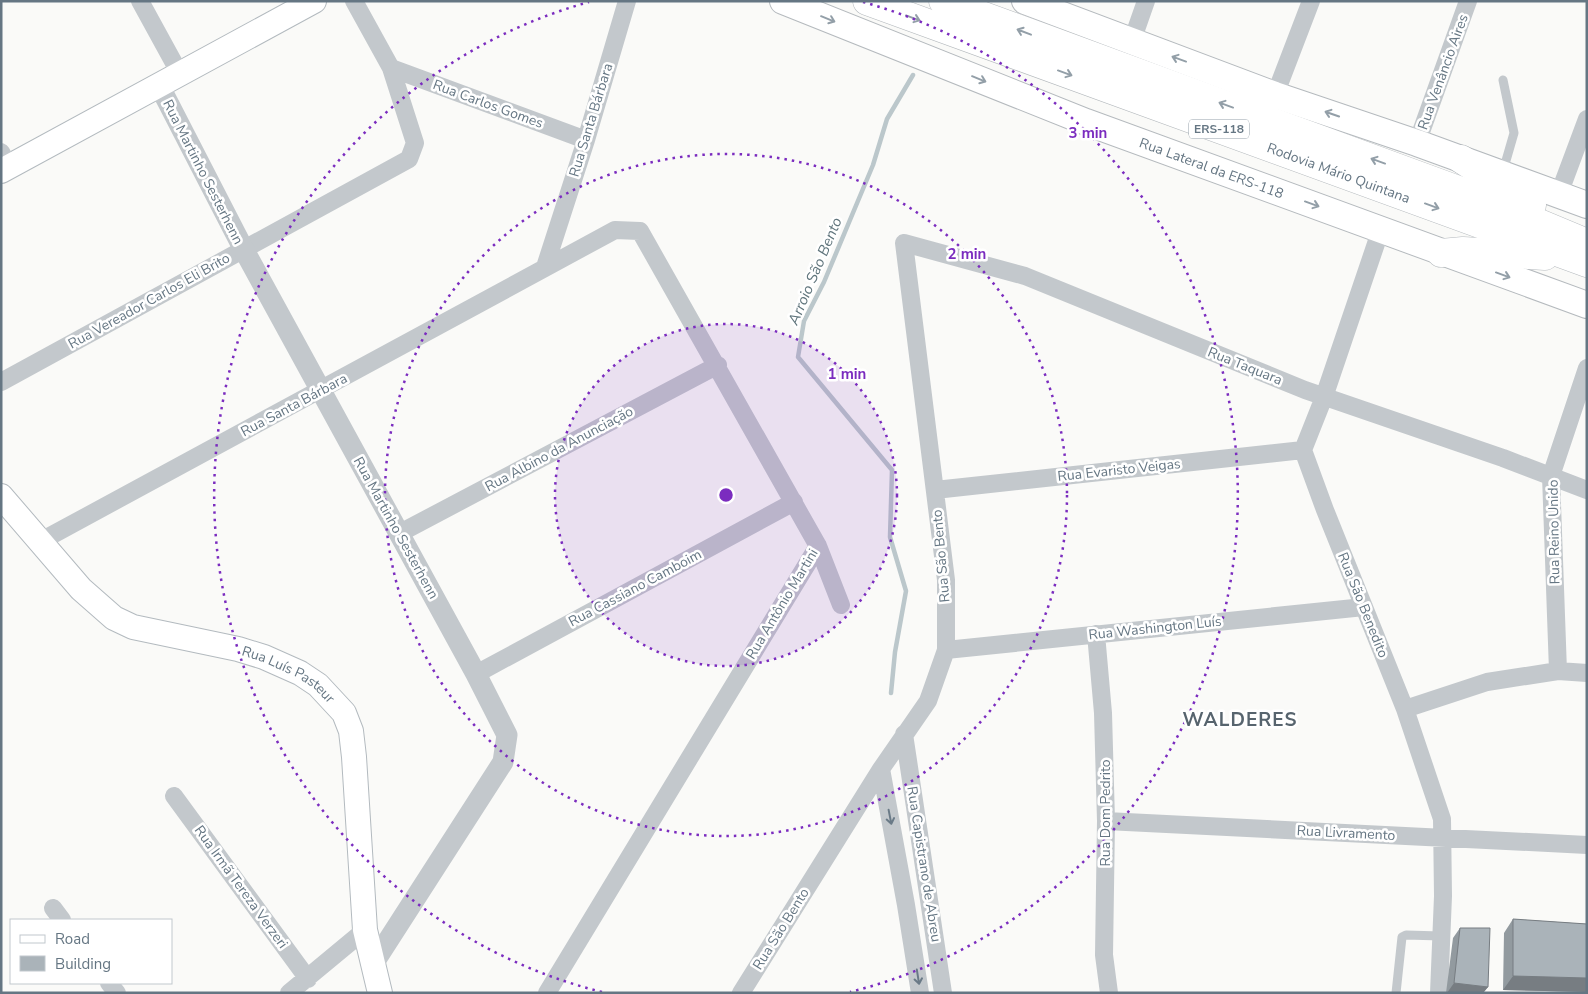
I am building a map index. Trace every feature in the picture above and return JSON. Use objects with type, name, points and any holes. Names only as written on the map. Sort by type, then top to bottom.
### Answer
[{"type":"highway","name":"Rodovia Mário Quintana","points":[[867,1],[1583,250]]},
{"type":"highway","name":"Rodovia Mário Quintana","points":[[943,1],[1472,195],[1583,250]]},
{"type":"highway","points":[[1461,159],[1507,191],[1583,250]]},
{"type":"highway","points":[[1441,253],[1462,251],[1583,250]]},
{"type":"main road","points":[[4,163],[180,74],[314,1]]},
{"type":"main road","name":"Rua Lateral da ERS-118","points":[[783,1],[1086,122],[1587,305]]},
{"type":"main road","points":[[1025,1],[1274,95],[1417,143],[1587,205]]},
{"type":"main road","name":"Rua Luís Pasteur","points":[[1,496],[81,589],[114,618],[133,627],[238,649],[273,660],[300,673],[318,685],[344,713],[351,731],[354,757],[365,930],[380,993]]},
{"type":"street","points":[[140,1],[180,74]]},
{"type":"street","name":"Rua Vereador Carlos Eli Brito","points":[[1,382],[409,160],[415,143],[391,68],[354,1]]},
{"type":"street","name":"Rua Santa Bárbara","points":[[545,267],[586,140],[627,1]]},
{"type":"street","points":[[1132,41],[1146,1]]},
{"type":"street","points":[[1274,95],[1311,1]]},
{"type":"street","name":"Rua Venâncio Aires","points":[[1417,143],[1468,1]]},
{"type":"street","name":"Rua Carlos Gomes","points":[[391,68],[586,140]]},
{"type":"street","name":"Rua Martinho Sesterhenn","points":[[158,85],[244,250],[400,533],[507,735],[502,762],[373,964]]},
{"type":"street","points":[[1559,194],[1587,119]]},
{"type":"street","points":[[1303,450],[1324,397],[1381,229]]},
{"type":"street","name":"Rua Santa Bárbara","points":[[41,541],[321,391],[615,230]]},
{"type":"street","name":"Rua Antônio Martini","points":[[547,993],[818,546],[718,365],[640,231],[615,230]]},
{"type":"street","name":"Rua Taquara","points":[[904,243],[1025,276],[1324,397],[1503,458],[1587,490]]},
{"type":"street","name":"Rua São Bento","points":[[741,993],[881,769],[928,701],[946,650],[946,580],[904,243]]},
{"type":"street","name":"Rua Albino da Anunciação","points":[[400,533],[718,365]]},
{"type":"street","name":"Rua Reino Unido","points":[[1558,671],[1551,476],[1587,368]]},
{"type":"street","name":"Rua Evaristo Veigas","points":[[935,490],[1303,450]]},
{"type":"street","name":"Rua São Benedito","points":[[1303,450],[1325,510],[1405,709],[1442,819],[1439,993]]},
{"type":"street","name":"Rua Cassiano Camboim","points":[[476,674],[794,502]]},
{"type":"street","points":[[818,546],[841,605]]},
{"type":"street","name":"Rua Washington Luís","points":[[946,650],[1364,607]]},
{"type":"street","name":"Rua Dom Pedrito","points":[[1096,634],[1103,713],[1106,821],[1104,955],[1109,993]]},
{"type":"street","points":[[1405,709],[1487,682],[1558,671],[1587,673]]},
{"type":"street","name":"Rua Capistrano de Abreu","points":[[904,734],[943,993]]},
{"type":"street","name":"Rua Capistrano de Abreu","points":[[881,769],[920,993]]},
{"type":"street","name":"Rua Irmã Tereza Verzeri","points":[[174,796],[308,978]]},
{"type":"street","name":"Rua Livramento","points":[[1106,821],[1587,845]]},
{"type":"street","points":[[906,905],[929,901]]},
{"type":"street","points":[[289,993],[365,930]]},
{"type":"lane","points":[[1503,80],[1514,132],[1503,174]]},
{"type":"lane","points":[[1396,993],[1402,937],[1406,935],[1441,936]]},
{"type":"building","points":[[1513,919],[1587,924],[1587,978],[1513,976]]},
{"type":"building","points":[[1460,928],[1490,928],[1488,987],[1454,983]]},
{"type":"waterway","name":"Arroio São Bento","points":[[891,693],[895,652],[906,591],[890,537],[892,470],[798,357],[804,321],[824,282],[873,165],[887,119],[913,75]]},
{"type":"district","name":"WALDERES","points":[[1240,720]]}]
